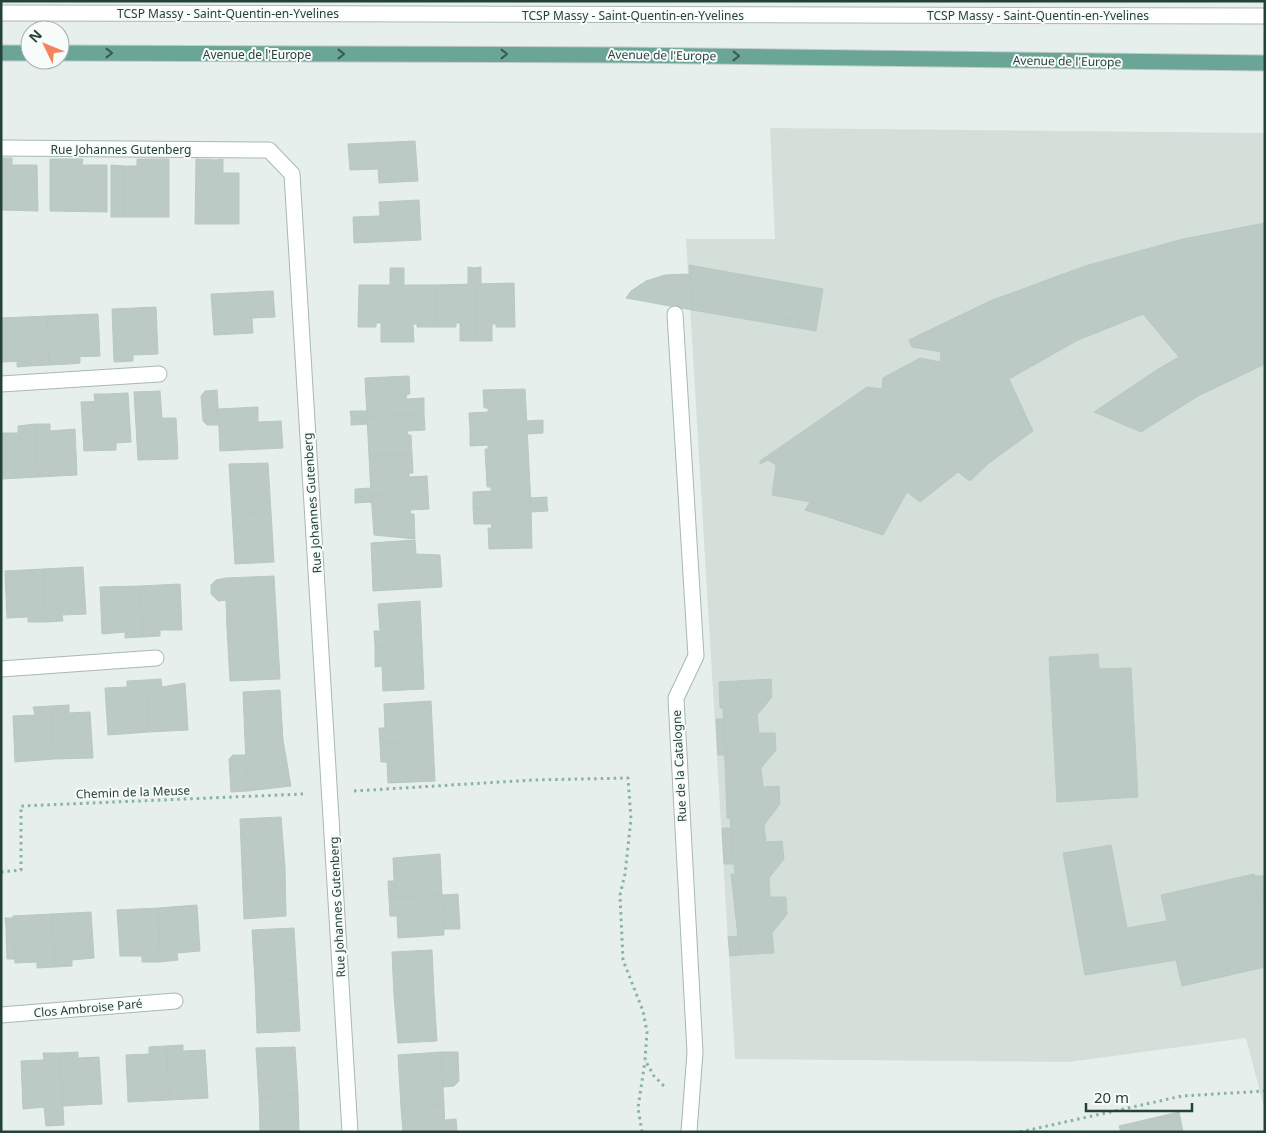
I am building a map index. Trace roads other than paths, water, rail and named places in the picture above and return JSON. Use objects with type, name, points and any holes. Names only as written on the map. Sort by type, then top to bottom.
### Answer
[{"type":"main road","points":[[1,53],[20,53]]},
{"type":"main road","name":"Avenue de l'Europe","points":[[70,53],[611,55],[1265,63]]},
{"type":"street","name":"TCSP Massy - Saint-Quentin-en-Yvelines","points":[[1,13],[1265,16]]},
{"type":"street","name":"Rue Johannes Gutenberg","points":[[1,148],[269,150],[292,174],[350,1132]]},
{"type":"street","name":"Rue de la Catalogne","points":[[675,314],[696,656],[676,698],[696,1052],[689,1132]]},
{"type":"street","points":[[1,384],[159,374]]},
{"type":"street","points":[[1,669],[156,658]]},
{"type":"street","name":"Clos Ambroise Paré","points":[[1,1015],[175,1001]]}]
